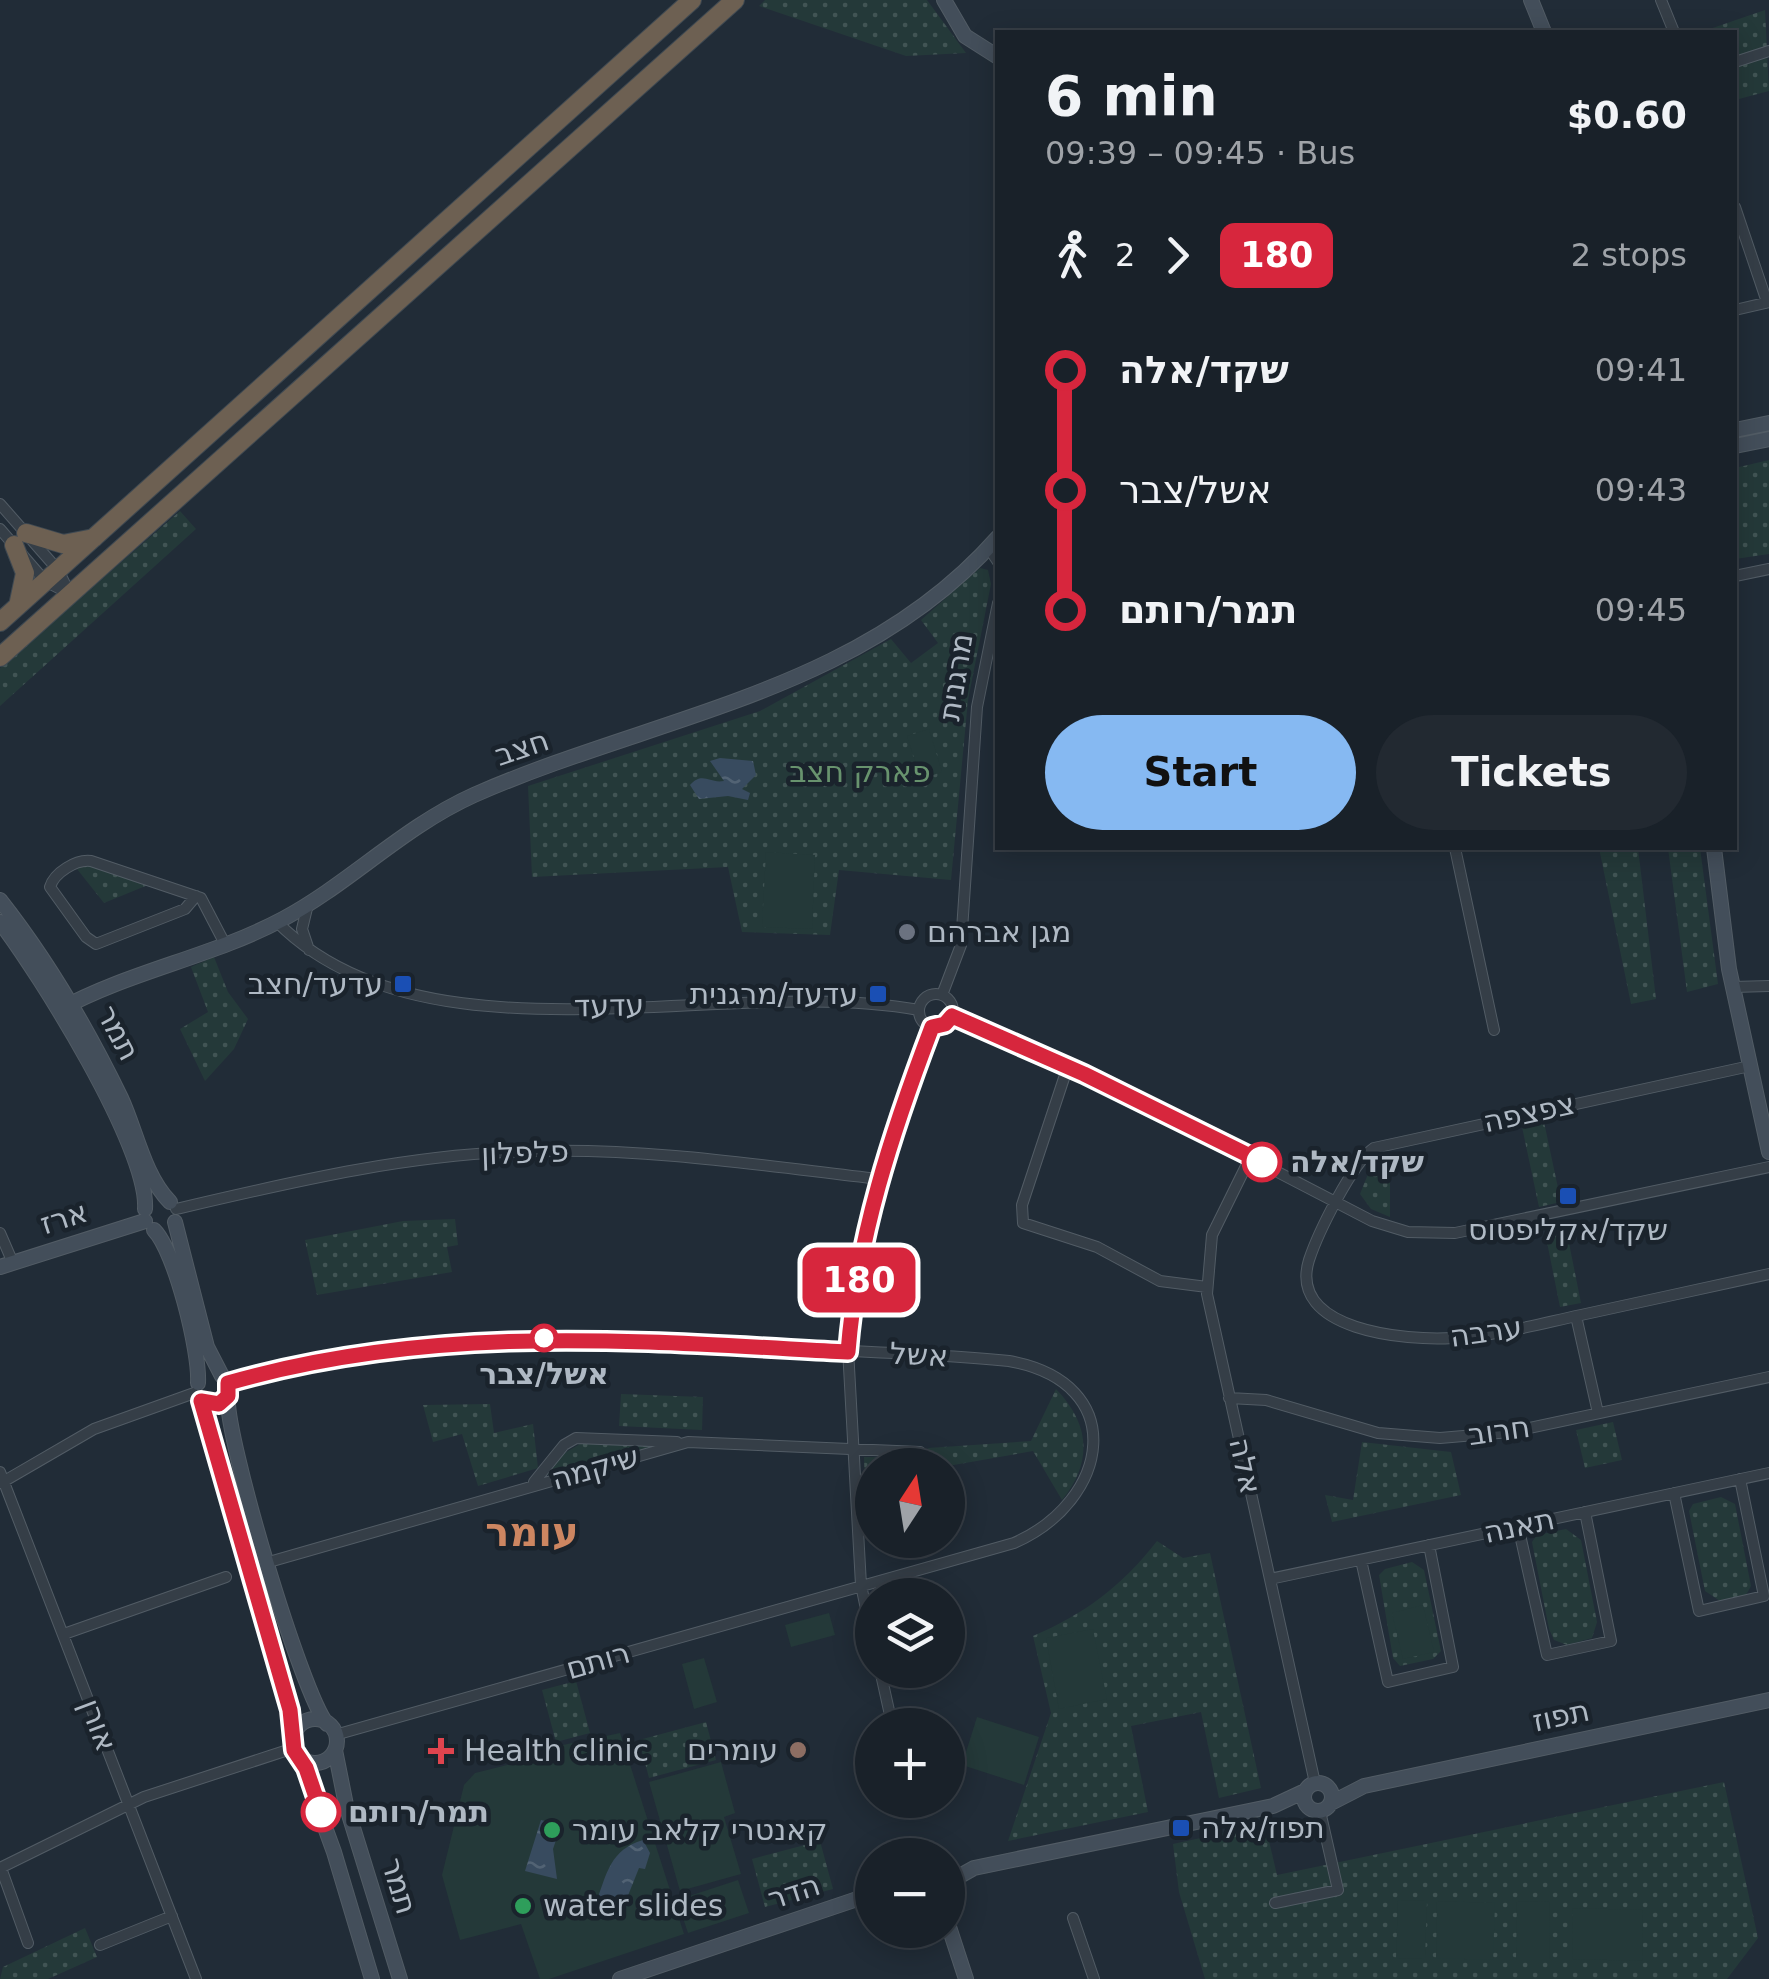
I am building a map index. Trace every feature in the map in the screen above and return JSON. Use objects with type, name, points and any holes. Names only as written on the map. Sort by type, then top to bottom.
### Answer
[{"type":"highway","points":[[0,622],[692,0]]},
{"type":"highway","points":[[0,657],[735,0]]},
{"type":"highway","points":[[18,606],[24,573],[20,539],[63,544],[94,538]]},
{"type":"street","points":[[944,0],[965,36],[995,55]]},
{"type":"street","points":[[1532,0],[1543,30]]},
{"type":"street","points":[[1661,0],[1673,30]]},
{"type":"street","points":[[1737,61],[1769,51]]},
{"type":"street","points":[[1737,213],[1768,302],[1737,310]]},
{"type":"street","points":[[1737,430],[1769,422]]},
{"type":"street","points":[[1737,446],[1769,438]]},
{"type":"street","points":[[0,504],[20,539],[70,594]]},
{"type":"street","points":[[0,529],[20,539],[52,576]]},
{"type":"street","name":"חצב","points":[[65,1007],[276,922],[419,824],[476,794],[753,697],[838,658],[918,607],[993,542]]},
{"type":"street","points":[[1737,576],[1769,569]]},
{"type":"street","name":"מרגנית","points":[[942,995],[961,946],[977,708],[995,618]]},
{"type":"street","points":[[1455,850],[1494,1030]]},
{"type":"street","points":[[1714,850],[1733,987],[1769,1152]]},
{"type":"street","points":[[196,896],[185,909],[96,944],[86,938],[50,887],[54,879],[86,860],[196,896],[208,906],[225,944]]},
{"type":"street","name":"תמר","points":[[0,900],[119,1094],[156,1182],[174,1211],[206,1343],[226,1385],[230,1428],[312,1698],[332,1736],[346,1806],[400,1979]]},
{"type":"street","points":[[309,903],[302,929],[309,951]]},
{"type":"street","name":"תמר","points":[[0,922],[65,1007],[124,1139],[144,1192],[148,1220],[166,1250],[195,1350],[198,1392],[287,1700],[295,1747],[331,1843],[372,1979]]},
{"type":"street","name":"עדעד","points":[[276,922],[309,951],[368,982],[476,1004],[560,1008],[818,1001],[919,1010]]},
{"type":"street","points":[[1733,987],[1769,986]]},
{"type":"street","points":[[942,995],[951,1004],[952,1016],[945,1024],[932,1027],[924,1022],[919,1010],[927,996],[942,995]]},
{"type":"street","points":[[952,1016],[1068,1066],[1391,1228],[1439,1234],[1769,1167]]},
{"type":"street","points":[[861,1578],[848,1352],[879,1179],[932,1027]]},
{"type":"street","points":[[1068,1066],[1022,1205],[1022,1220],[1030,1228],[1102,1249],[1160,1282],[1207,1287]]},
{"type":"street","name":"צפצפה","points":[[1338,1203],[1362,1158],[1383,1144],[1750,1066]]},
{"type":"street","name":"פלפלון","points":[[174,1211],[380,1165],[505,1152],[647,1154],[879,1179]]},
{"type":"street","name":"אלה","points":[[1251,1156],[1212,1235],[1207,1287],[1315,1787]]},
{"type":"street","points":[[154,1200],[174,1211],[166,1230],[148,1220],[154,1200]]},
{"type":"street","name":"ערבה","points":[[1338,1203],[1306,1274],[1314,1302],[1341,1321],[1400,1336],[1437,1339],[1498,1333],[1769,1274]]},
{"type":"street","name":"ארז","points":[[6,1265],[148,1220]]},
{"type":"street","points":[[0,1234],[6,1265]]},
{"type":"street","points":[[1576,1316],[1598,1413]]},
{"type":"street","name":"אשל","points":[[226,1385],[354,1353],[495,1338],[598,1339],[997,1360],[1034,1367],[1058,1380],[1081,1402],[1096,1438],[1092,1465],[1079,1492],[1037,1532],[1001,1548],[893,1578]]},
{"type":"street","points":[[1,1479],[114,1420],[198,1392],[210,1373],[226,1385],[216,1406],[198,1392]]},
{"type":"street","name":"חרוב","points":[[1230,1398],[1266,1400],[1378,1433],[1440,1438],[1510,1432],[1769,1377]]},
{"type":"street","points":[[526,1488],[572,1440],[688,1442]]},
{"type":"street","name":"שיקמה","points":[[270,1562],[688,1442],[854,1450]]},
{"type":"street","name":"תאנה","points":[[1270,1580],[1769,1473]]},
{"type":"street","name":"אורן","points":[[1,1479],[196,1979]]},
{"type":"street","points":[[1674,1493],[1699,1611],[1764,1596],[1740,1479]]},
{"type":"street","points":[[1518,1526],[1547,1655],[1610,1641],[1585,1512]]},
{"type":"street","points":[[1361,1560],[1388,1682],[1453,1668],[1430,1545]]},
{"type":"street","points":[[64,1634],[226,1577]]},
{"type":"street","name":"רותם","points":[[332,1736],[855,1589]]},
{"type":"street","name":"תפוז","points":[[965,1874],[980,1867],[1273,1806],[1315,1787],[1364,1786],[1769,1700]]},
{"type":"street","points":[[28,1943],[0,1868],[128,1805],[295,1747],[306,1721],[332,1736],[319,1763],[295,1747]]},
{"type":"street","name":"תפוז","points":[[1273,1806],[1320,1807],[1364,1786]]},
{"type":"street","points":[[1315,1787],[1320,1807]]},
{"type":"street","points":[[1275,1903],[1338,1890],[1315,1787]]},
{"type":"street","name":"תפוז","points":[[965,1866],[980,1867]]},
{"type":"street","name":"הדר","points":[[620,1979],[855,1900]]},
{"type":"street","points":[[100,1945],[172,1916]]},
{"type":"street","points":[[1073,1918],[1094,1979]]},
{"type":"street","points":[[956,1948],[966,1979]]},
{"type":"green space","points":[[765,0],[927,0],[966,53],[906,56],[759,6]]},
{"type":"green space","points":[[1765,10],[1769,91],[1737,99],[1737,30],[1707,30]]},
{"type":"green space","points":[[1769,460],[1769,554],[1737,559],[1737,468]]},
{"type":"green space","points":[[180,511],[196,529],[0,706],[0,668]]},
{"type":"green space","name":"פארק חצב","points":[[980,568],[988,570],[991,584],[968,700],[951,880],[839,870],[830,935],[742,932],[728,867],[532,877],[528,786],[760,711],[891,639],[911,663],[938,643],[921,620]]},
{"type":"green space","points":[[929,729],[942,772],[921,779],[907,736]]},
{"type":"green space","points":[[1599,850],[1638,850],[1656,999],[1631,1004]]},
{"type":"green space","points":[[1668,850],[1700,850],[1718,984],[1687,992]]},
{"type":"green space","points":[[766,852],[815,855],[812,929],[762,927]]},
{"type":"green space","points":[[86,865],[148,885],[104,903],[77,869]]},
{"type":"green space","points":[[214,957],[228,992],[248,1019],[234,1049],[205,1081],[180,1029],[208,1012],[191,967]]},
{"type":"green space","points":[[1544,1122],[1561,1202],[1539,1207],[1522,1127]]},
{"type":"green space","points":[[1390,1155],[1390,1217],[1371,1209],[1360,1194],[1370,1169]]},
{"type":"green space","points":[[455,1219],[458,1245],[447,1247],[452,1272],[317,1295],[305,1240],[403,1221]]},
{"type":"green space","points":[[1565,1223],[1581,1303],[1560,1307],[1544,1227]]},
{"type":"green space","points":[[1056,1389],[1076,1416],[1083,1443],[1079,1472],[1062,1500],[1033,1451],[965,1463],[965,1448],[928,1448],[1031,1441]]},
{"type":"green space","points":[[621,1394],[703,1397],[702,1430],[619,1426]]},
{"type":"green space","points":[[490,1404],[494,1433],[533,1424],[538,1468],[478,1486],[462,1434],[433,1442],[423,1405]]},
{"type":"green space","points":[[1613,1422],[1622,1460],[1585,1468],[1576,1430]]},
{"type":"green space","points":[[585,1441],[661,1445],[547,1475],[563,1454]]},
{"type":"green space","points":[[1362,1442],[1451,1452],[1461,1495],[1332,1522],[1325,1495],[1353,1500]]},
{"type":"green space","points":[[1721,1497],[1735,1504],[1751,1586],[1746,1595],[1720,1601],[1705,1591],[1689,1511],[1693,1504]]},
{"type":"green space","points":[[1566,1529],[1581,1540],[1597,1622],[1592,1638],[1567,1645],[1554,1640],[1549,1629],[1532,1542],[1537,1535]]},
{"type":"green space","points":[[1157,1541],[1183,1558],[1210,1553],[1261,1788],[1219,1798],[1201,1712],[1131,1726],[1148,1812],[1008,1841],[1051,1713],[1033,1636],[1102,1597]]},
{"type":"green space","points":[[1412,1562],[1424,1570],[1441,1651],[1433,1659],[1400,1666],[1393,1658],[1379,1575],[1385,1569]]},
{"type":"green space","points":[[1423,1605],[1434,1652],[1403,1659],[1392,1613]]},
{"type":"green space","points":[[829,1613],[835,1635],[791,1647],[785,1625]]},
{"type":"green space","points":[[1093,1629],[1107,1699],[1059,1709],[1046,1638]]},
{"type":"green space","points":[[704,1658],[717,1702],[694,1709],[682,1664]]},
{"type":"green space","points":[[576,1681],[590,1733],[556,1742],[542,1690]]},
{"type":"green space","points":[[977,1717],[1039,1737],[1024,1785],[965,1766]]},
{"type":"green space","points":[[706,1722],[716,1760],[649,1778],[639,1740]]},
{"type":"green space","name":"קאנטרי קלאב עומר","points":[[620,1733],[684,1934],[549,1979],[540,1979],[521,1924],[460,1940],[442,1875],[464,1785],[475,1773],[555,1753],[558,1746]]},
{"type":"green space","points":[[721,1762],[735,1813],[724,1817],[741,1874],[680,1891],[649,1782]]},
{"type":"green space","points":[[1724,1782],[1758,1938],[1727,1979],[1205,1979],[1179,1892],[1173,1844],[1265,1824],[1277,1875]]},
{"type":"green space","points":[[820,1841],[833,1889],[765,1907],[752,1859]]},
{"type":"green space","points":[[738,1880],[749,1913],[688,1933],[677,1900]]},
{"type":"green space","points":[[1398,1900],[1427,1901],[1425,1959],[1396,1958]]},
{"type":"green space","points":[[1437,1901],[1495,1903],[1493,1960],[1436,1958]]},
{"type":"green space","points":[[1517,1901],[1550,1902],[1549,1960],[1516,1960]]},
{"type":"green space","points":[[1573,1908],[1643,1910],[1642,1961],[1572,1959]]},
{"type":"green space","points":[[85,1928],[97,1957],[48,1979],[0,1979],[3,1967]]},
{"type":"water","points":[[710,761],[753,761],[756,775],[742,789],[750,793],[748,800],[728,796],[699,799],[690,785],[703,778],[724,781]]},
{"type":"water","points":[[541,1820],[561,1825],[553,1849],[557,1879],[525,1871]]},
{"type":"water","points":[[643,1840],[650,1853],[645,1869],[639,1868],[621,1913],[596,1903],[617,1856]]},
{"type":"bus line","name":"180","points":[[321,1812],[306,1768],[294,1750],[290,1710],[201,1401],[210,1406],[219,1404],[228,1396],[228,1383],[269,1372],[354,1353],[446,1342],[598,1339],[848,1352],[866,1240],[886,1154],[932,1027],[945,1024],[952,1016],[1084,1074],[1262,1162]]},
{"type":"place","name":"מגן אברהם","points":[[907,932]]},
{"type":"place","name":"עדעד/חצב","points":[[403,984]]},
{"type":"place","name":"עדעד/מרגנית","points":[[878,994]]},
{"type":"place","name":"שקד/אלה","points":[[1262,1162]]},
{"type":"place","name":"שקד/אקליפטוס","points":[[1568,1196]]},
{"type":"place","name":"אשל/צבר","points":[[544,1338]]},
{"type":"place","name":"עומרים","points":[[798,1750]]},
{"type":"place","name":"Health clinic","points":[[441,1751]]},
{"type":"place","name":"תמר/רותם","points":[[321,1812]]},
{"type":"place","name":"תפוז/אלה","points":[[1181,1828]]},
{"type":"place","name":"קאנטרי קלאב עומר","points":[[552,1830]]},
{"type":"place","name":"water slides","points":[[523,1906]]},
{"type":"district","name":"עומר","points":[[532,1532]]}]
